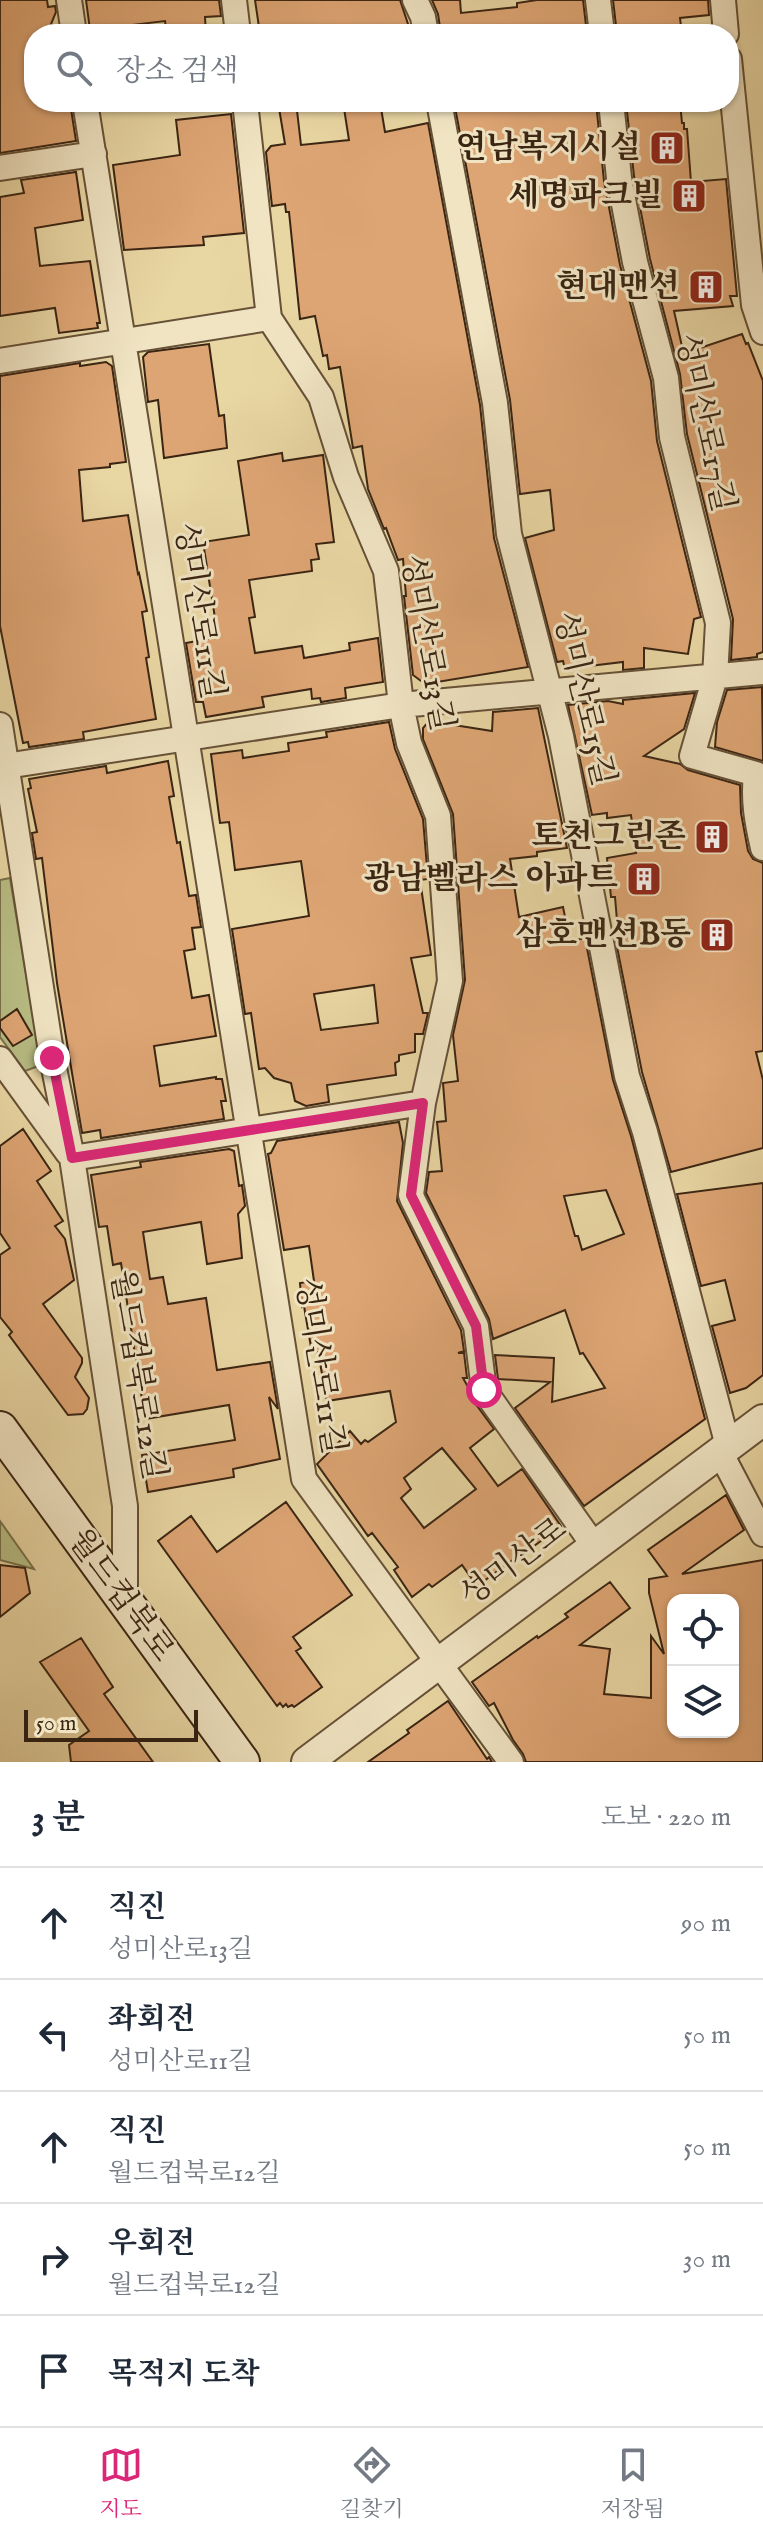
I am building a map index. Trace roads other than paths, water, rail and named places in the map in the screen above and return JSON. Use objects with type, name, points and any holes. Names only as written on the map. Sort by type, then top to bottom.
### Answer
[{"type":"main road","name":"월드컵북로","points":[[0,1429],[242,1762]]},
{"type":"street","points":[[69,0],[73,24]]},
{"type":"street","points":[[234,0],[237,24]]},
{"type":"street","points":[[415,0],[424,24]]},
{"type":"street","points":[[598,0],[601,24]]},
{"type":"street","points":[[723,0],[725,24]]},
{"type":"street","name":"성미산로11길","points":[[87,112],[304,1479],[511,1762]]},
{"type":"street","name":"성미산로13길","points":[[246,112],[269,318],[321,397],[346,477],[386,571],[401,705],[409,743],[438,816],[450,981],[423,1103],[411,1195],[476,1326],[484,1390],[595,1547]]},
{"type":"street","name":"성미산로15길","points":[[441,112],[495,403],[509,534],[564,752],[627,1076],[645,1132],[724,1449],[763,1534]]},
{"type":"street","name":"성미산로17길","points":[[612,112],[619,178],[635,262],[666,378],[672,437],[718,623],[715,677],[692,756],[756,774],[755,815],[763,848]]},
{"type":"street","points":[[735,112],[763,332]]},
{"type":"street","points":[[0,168],[94,154]]},
{"type":"street","points":[[0,361],[269,318]]},
{"type":"street","points":[[3,766],[401,705],[763,672]]},
{"type":"street","name":"월드컵북로12길","points":[[0,725],[3,766],[72,1158],[125,1506],[125,1604]]},
{"type":"street","points":[[0,1059],[72,1158],[423,1103]]},
{"type":"street","name":"성미산로","points":[[307,1762],[763,1420]]},
{"type":"place","name":"연남복지시설","points":[[667,148]]},
{"type":"place","name":"세명파크빌","points":[[689,196]]},
{"type":"place","name":"현대맨션","points":[[706,287]]},
{"type":"place","name":"토천그린존","points":[[712,837]]},
{"type":"place","name":"광남벨라스 아파트","points":[[644,879]]},
{"type":"place","name":"삼호맨션B동","points":[[717,935]]}]
